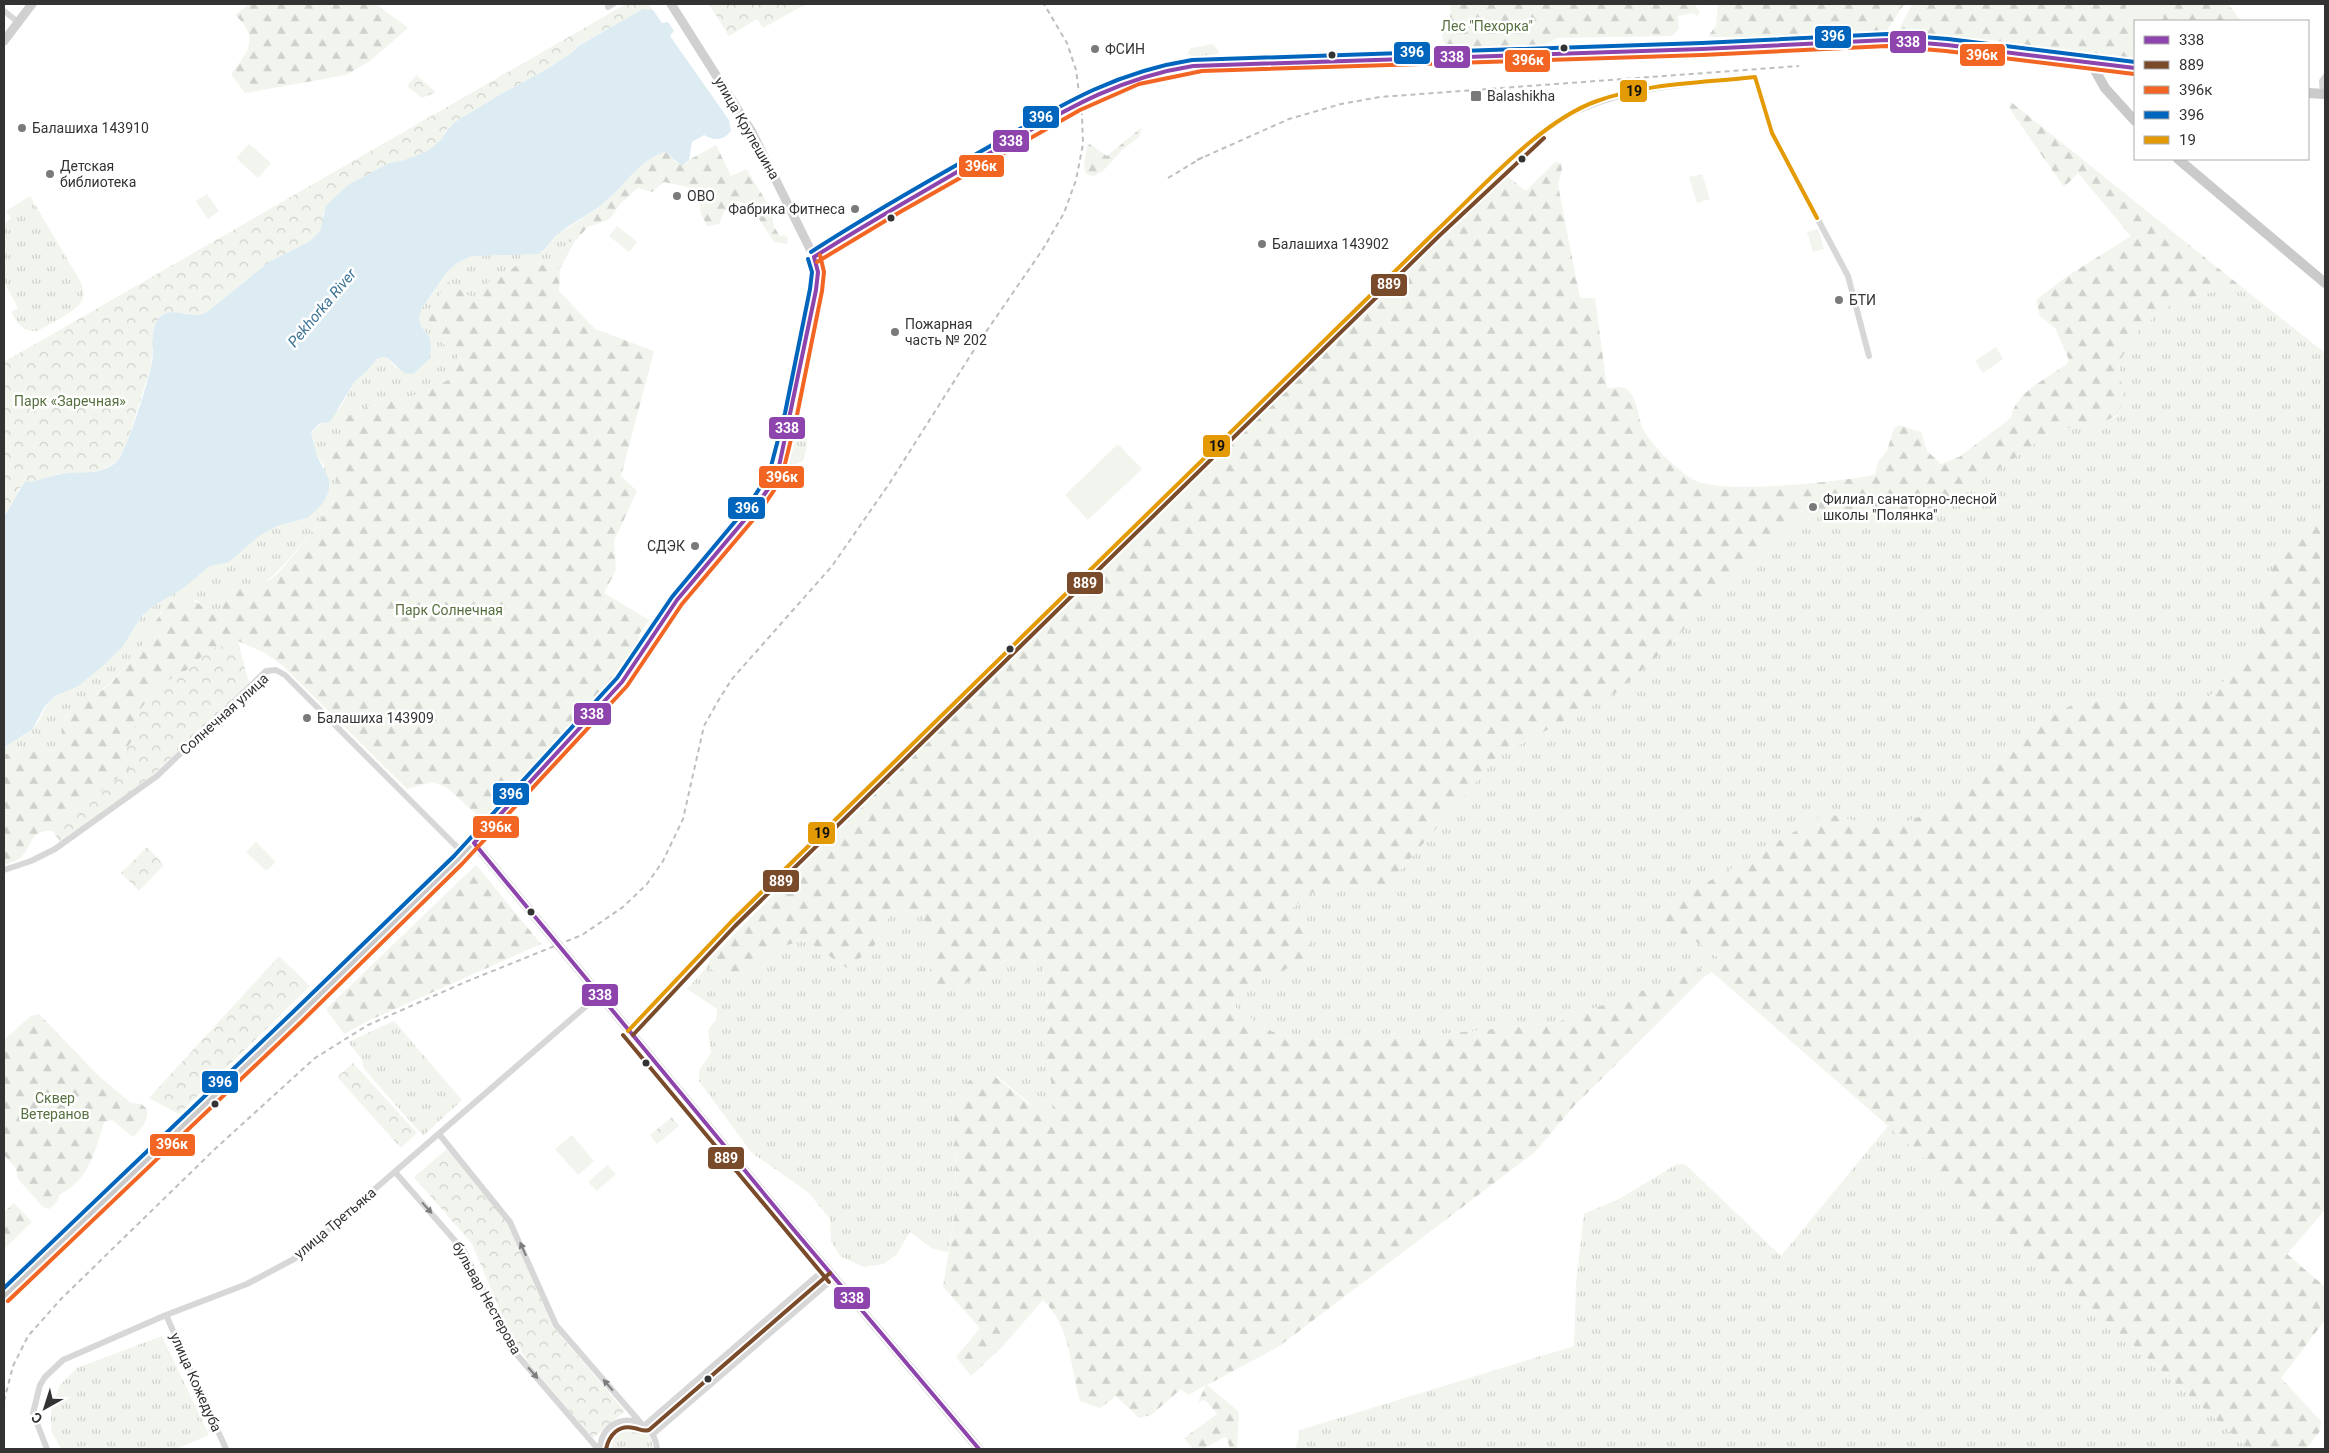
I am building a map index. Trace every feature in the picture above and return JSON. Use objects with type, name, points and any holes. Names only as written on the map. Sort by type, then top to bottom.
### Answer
[{"type":"main road","points":[[4,41],[32,4]]},
{"type":"main road","name":"улица Крупешина","points":[[671,4],[752,132],[814,257]]},
{"type":"main road","points":[[4,1296],[297,1017],[464,854],[622,682],[677,600],[753,510],[771,485],[778,471],[816,290],[818,272],[814,257],[904,202],[1032,129],[1080,104],[1136,79],[1200,65],[1682,49],[1887,40],[2090,61],[2134,68]]},
{"type":"main road","points":[[2090,61],[2106,88],[2134,120]]},
{"type":"main road","points":[[2309,93],[2324,94]]},
{"type":"main road","points":[[2179,160],[2325,283]]},
{"type":"main road","points":[[474,843],[628,1031],[979,1449]]},
{"type":"street","points":[[4,11],[18,22]]},
{"type":"street","points":[[628,1031],[774,880],[1435,232],[1540,133],[1560,120],[1596,102],[1642,89],[1755,77],[1772,133],[1848,276],[1869,356]]},
{"type":"street","points":[[2324,80],[2324,94]]},
{"type":"street","name":"Солнечная улица","points":[[4,870],[31,861],[55,849],[157,776],[266,672],[276,670],[285,676],[464,854]]},
{"type":"street","name":"улица Третьяка","points":[[47,1449],[33,1413],[36,1398],[45,1377],[63,1360],[166,1315],[247,1284],[294,1259],[599,995]]},
{"type":"street","points":[[439,1134],[510,1222],[556,1325],[642,1424],[653,1434],[657,1449]]},
{"type":"street","name":"бульвар Нестерова","points":[[395,1172],[464,1251],[512,1349],[599,1449]]},
{"type":"street","points":[[599,1449],[603,1436],[615,1424],[623,1421],[642,1424],[826,1268]]},
{"type":"street","points":[[653,1434],[834,1278]]},
{"type":"street","name":"улица Кожедуба","points":[[166,1315],[226,1449]]},
{"type":"street","points":[[656,1441],[664,1449]]},
{"type":"green space","points":[[249,4],[376,4],[408,28],[370,61],[346,75],[245,93],[231,74],[247,52],[250,38],[243,23],[235,15]]},
{"type":"green space","name":"Парк «Заречная»","points":[[626,4],[648,4],[653,10],[643,10],[578,45],[573,52],[547,69],[455,122],[447,129],[441,140],[426,152],[389,163],[323,214],[324,222],[320,231],[310,241],[269,262],[207,312],[196,316],[185,313],[154,327],[151,366],[126,446],[117,461],[102,470],[54,475],[19,488],[16,497],[4,516],[4,362]]},
{"type":"green space","points":[[709,4],[806,4],[763,28],[757,19],[729,36]]},
{"type":"green space","name":"Лес \"Пехорка\"","points":[[1451,4],[1694,4],[1700,12],[1697,15],[1692,13],[1678,16],[1679,29],[1672,36],[1557,38],[1545,45],[1450,48],[1443,41],[1442,35],[1449,27]]},
{"type":"green space","points":[[1718,4],[1904,4],[1885,34],[1775,40],[1711,37],[1709,35],[1716,26]]},
{"type":"green space","points":[[1912,4],[2228,4],[2240,20],[2134,20],[2134,60],[1896,35]]},
{"type":"green space","points":[[2126,4],[2163,4],[2163,20],[2134,20],[2134,24],[2125,23]]},
{"type":"green space","points":[[1213,44],[1219,54],[1195,57],[1187,54],[1191,48]]},
{"type":"green space","points":[[416,75],[436,92],[422,98],[407,86]]},
{"type":"green space","points":[[2011,102],[2238,284],[2172,304],[2141,327],[2119,362],[2123,398],[2119,414],[2096,426],[2056,429],[1944,507],[1885,512],[1807,512],[1739,566],[1673,642],[1617,692],[1497,757],[1386,887],[1347,886],[1312,893],[1292,908],[1311,947],[1306,960],[1248,986],[1234,997],[1236,1008],[1268,1030],[1296,1039],[1382,1040],[1555,1023],[1714,964],[1718,958],[1711,950],[1665,925],[1661,909],[1827,813],[1886,830],[1943,807],[2026,732],[2080,700],[2210,696],[2258,644],[2260,602],[2282,543],[2325,515],[2325,1210],[2287,1254],[2325,1287],[2325,1320],[2281,1378],[2321,1421],[2320,1431],[2306,1449],[2249,1449],[1888,1126],[1712,972],[1705,976],[1575,1105],[1535,1152],[1278,1347],[1207,1385],[1239,1412],[1237,1449],[1230,1449],[1225,1437],[1202,1449],[1193,1449],[1184,1438],[1217,1414],[1206,1401],[1203,1400],[1197,1404],[1206,1385],[1188,1395],[1181,1389],[1151,1415],[1139,1418],[1116,1396],[1100,1408],[1080,1401],[1064,1335],[1059,1322],[1043,1300],[1003,1346],[971,1376],[956,1357],[980,1328],[943,1287],[956,1207],[955,1115],[967,1083],[984,1071],[993,1075],[1033,1107],[1041,1111],[1049,1113],[1055,1105],[1044,1041],[1048,995],[1042,966],[1013,956],[953,991],[937,991],[929,977],[934,937],[919,909],[892,911],[873,948],[847,968],[806,940],[779,947],[747,974],[735,980],[707,967],[711,958],[809,859],[1503,177],[1509,177],[1523,189],[1527,190],[1555,162],[1561,163],[1562,169],[1558,185],[1580,298],[1595,298],[1607,388],[1622,387],[1629,391],[1636,403],[1642,427],[1651,441],[1671,463],[1692,479],[1706,484],[1753,487],[1836,481],[1875,475],[1878,462],[1887,451],[1894,428],[1899,425],[1921,432],[1927,451],[1941,464],[1959,457],[2011,418],[2013,409],[2025,394],[2067,364],[2069,360],[2055,328],[2040,316],[2036,300],[2066,277],[2131,236],[2078,173],[2064,187],[2013,114],[2009,106]]},
{"type":"green space","points":[[1142,127],[1139,137],[1122,150],[1103,171],[1094,176],[1086,174],[1084,164],[1088,143],[1107,156]]},
{"type":"green space","points":[[249,144],[271,163],[258,178],[236,158]]},
{"type":"green space","points":[[716,145],[731,176],[746,169],[771,209],[774,227],[780,236],[784,235],[788,238],[787,244],[774,242],[751,207],[738,201],[724,212],[719,224],[707,226],[701,214],[697,189],[664,182],[652,192],[638,188],[620,204],[610,219],[588,227],[574,242],[562,241],[558,234],[606,201],[640,166],[656,155],[665,152],[670,154],[676,163],[686,164],[689,160]]},
{"type":"green space","points":[[1702,174],[1710,199],[1697,203],[1689,177]]},
{"type":"green space","points":[[207,194],[219,211],[208,219],[196,201]]},
{"type":"green space","points":[[30,196],[82,284],[84,292],[82,300],[75,309],[37,331],[24,329],[16,320],[11,312],[18,308],[4,282],[4,223],[11,219],[6,211]]},
{"type":"green space","points":[[617,226],[637,242],[629,252],[609,236]]},
{"type":"green space","points":[[1818,229],[1824,249],[1813,252],[1807,232]]},
{"type":"green space","points":[[558,234],[562,241],[574,242],[560,269],[525,261],[491,280],[474,300],[448,282],[439,340],[458,355],[455,376],[425,393],[369,406],[337,421],[344,432],[328,459],[337,480],[338,488],[335,497],[306,539],[271,577],[259,585],[229,590],[220,614],[212,614],[196,600],[161,611],[151,632],[121,672],[100,691],[69,713],[62,726],[62,742],[57,751],[21,749],[4,755],[4,747],[30,731],[51,700],[65,691],[130,635],[141,617],[152,607],[182,589],[210,566],[229,562],[258,536],[277,526],[294,522],[325,467],[317,456],[311,432],[340,408],[355,381],[377,359],[388,358],[396,368],[430,338],[421,326],[419,319],[422,308],[446,273],[457,263],[472,256],[543,252]]},
{"type":"green space","name":"Парк Солнечная","points":[[525,261],[560,269],[559,291],[595,329],[654,351],[621,476],[637,491],[614,541],[616,570],[604,593],[649,620],[638,636],[645,641],[614,684],[485,822],[446,787],[432,782],[407,789],[282,665],[265,653],[238,641],[210,649],[187,670],[157,687],[135,717],[135,737],[122,754],[130,768],[53,831],[45,831],[35,836],[19,859],[4,865],[4,755],[21,749],[57,751],[62,742],[63,723],[73,709],[104,689],[118,675],[140,649],[160,614],[170,603],[180,598],[190,599],[212,614],[220,614],[222,610],[221,601],[230,590],[258,584],[275,576],[311,534],[335,497],[338,489],[337,481],[328,460],[328,444],[343,432],[337,421],[369,406],[425,393],[455,376],[458,355],[439,340],[426,315],[448,282],[474,299],[491,280]]},
{"type":"green space","points":[[2238,284],[2325,353],[2325,515],[2282,543],[2260,602],[2258,644],[2210,696],[2080,700],[2026,732],[1943,807],[1886,830],[1827,813],[1665,925],[1711,950],[1718,958],[1714,964],[1555,1023],[1382,1040],[1296,1039],[1268,1030],[1236,1008],[1234,997],[1248,986],[1306,960],[1311,947],[1292,908],[1312,893],[1347,886],[1386,887],[1497,757],[1617,692],[1673,642],[1739,566],[1807,512],[1885,512],[1943,507],[2056,429],[2096,426],[2119,415],[2123,398],[2119,362],[2141,327],[2172,304]]},
{"type":"green space","points":[[1996,347],[2003,359],[1983,373],[1975,361]]},
{"type":"green space","points":[[797,426],[806,437],[806,451],[803,461],[789,467],[787,463]]},
{"type":"green space","points":[[1118,444],[1142,469],[1088,520],[1065,495]]},
{"type":"green space","points":[[238,641],[249,684],[154,774],[60,843],[53,831],[130,768],[122,754],[135,737],[135,717],[157,687],[187,670],[210,649]]},
{"type":"green space","points":[[256,842],[276,862],[266,871],[246,852]]},
{"type":"green space","points":[[147,847],[164,865],[139,891],[121,873]]},
{"type":"green space","points":[[476,865],[541,944],[368,1021],[344,1034],[326,1009]]},
{"type":"green space","points":[[919,909],[934,937],[929,977],[953,991],[1013,956],[1042,966],[1048,995],[1044,1041],[1055,1105],[1049,1113],[1040,1112],[997,1076],[955,1151],[956,1207],[948,1252],[933,1249],[910,1232],[896,1255],[883,1264],[864,1267],[840,1256],[831,1241],[830,1219],[808,1192],[752,1153],[699,1081],[699,1070],[711,1053],[708,1030],[716,1020],[717,1009],[687,989],[707,967],[735,980],[747,973],[778,948],[799,941],[824,941],[873,948],[892,911]]},
{"type":"green space","points":[[279,956],[310,986],[179,1114],[149,1098]]},
{"type":"green space","name":"Сквер Ветеранов","points":[[39,1014],[99,1076],[131,1103],[141,1104],[147,1109],[147,1117],[144,1124],[133,1137],[112,1120],[104,1122],[94,1154],[84,1173],[69,1189],[59,1195],[57,1202],[50,1209],[43,1207],[18,1179],[16,1168],[4,1155],[4,1040],[31,1016]]},
{"type":"green space","points":[[394,1021],[462,1100],[423,1136],[364,1069],[361,1058],[348,1042]]},
{"type":"green space","points":[[353,1063],[417,1133],[401,1148],[337,1077]]},
{"type":"green space","points":[[672,1117],[679,1126],[657,1144],[650,1135]]},
{"type":"green space","points":[[1888,1126],[2249,1449],[1296,1449],[1300,1430],[1574,1346],[1576,1284],[1584,1214],[1619,1199],[1677,1164],[1685,1164],[1781,1256]]},
{"type":"green space","points":[[572,1135],[594,1161],[578,1175],[555,1149]]},
{"type":"green space","points":[[447,1149],[499,1211],[511,1229],[554,1328],[625,1411],[593,1438],[527,1361],[508,1330],[472,1244],[414,1177]]},
{"type":"green space","points":[[607,1165],[616,1174],[597,1191],[588,1182]]},
{"type":"green space","points":[[14,1203],[32,1222],[4,1249],[4,1212]]},
{"type":"green space","points":[[162,1336],[209,1435],[176,1449],[61,1449],[51,1430],[51,1411],[60,1385],[77,1368]]},
{"type":"green space","points":[[631,1424],[640,1428],[649,1436],[653,1449],[605,1449],[607,1438],[612,1431],[621,1426]]},
{"type":"water","name":"Pekhorka River","points":[[643,9],[653,10],[662,23],[668,22],[674,31],[670,36],[729,120],[731,131],[722,138],[715,139],[704,135],[692,142],[689,160],[683,165],[665,152],[648,160],[607,200],[559,233],[538,254],[472,256],[457,263],[446,273],[422,308],[419,319],[421,326],[430,338],[431,350],[429,359],[413,374],[404,373],[388,358],[377,359],[355,381],[330,422],[320,423],[311,432],[317,456],[329,479],[329,491],[323,503],[307,518],[277,526],[259,536],[229,562],[210,566],[182,589],[152,607],[141,617],[123,646],[104,665],[78,686],[55,696],[45,706],[32,730],[4,747],[4,516],[26,481],[31,482],[54,475],[98,471],[118,460],[132,429],[152,363],[154,328],[158,319],[163,315],[175,312],[201,315],[207,312],[269,262],[310,241],[320,231],[326,206],[348,185],[389,163],[426,152],[441,140],[455,122],[547,69],[573,52],[578,46]]},
{"type":"railway","points":[[4,1401],[13,1366],[28,1336],[61,1299],[216,1148],[315,1058],[368,1025],[463,983],[582,935],[623,907],[647,884],[663,861],[683,819],[704,726],[718,701],[732,679],[832,566],[889,484],[979,342],[1043,249],[1064,213],[1076,180],[1083,144],[1082,115],[1076,70],[1067,43],[1044,4]]},
{"type":"railway","points":[[1197,160],[1289,119],[1341,104],[1380,97],[1799,66]]},
{"type":"railway","points":[[1168,178],[1203,157]]},
{"type":"transit line","name":"396","points":[[811,252],[914,189],[1080,96],[1133,74],[1192,60],[1702,43],[1887,34],[1948,39],[2134,62]]},
{"type":"transit line","name":"338","points":[[814,257],[981,158],[1083,102],[1135,80],[1193,66],[1702,49],[1887,40],[1947,45],[2134,68]]},
{"type":"transit line","name":"396к","points":[[817,262],[900,212],[1080,110],[1139,84],[1202,71],[1702,55],[1887,46],[1946,51],[2134,74]]},
{"type":"transit line","name":"19","points":[[628,1031],[731,922],[1491,177],[1554,124],[1597,101],[1635,90],[1755,77],[1772,133],[1817,218]]},
{"type":"transit line","name":"889","points":[[633,1035],[735,926],[1439,236],[1544,138]]},
{"type":"transit line","name":"396к","points":[[8,1301],[301,1022],[462,864],[627,686],[682,604],[758,514],[781,480],[797,415],[822,291],[824,272],[820,255]]},
{"type":"transit line","name":"338","points":[[474,843],[622,682],[677,600],[753,510],[771,485],[778,471],[816,290],[818,272],[814,257]]},
{"type":"transit line","name":"396","points":[[4,1288],[454,856],[617,678],[672,597],[748,506],[769,474],[785,413],[810,289],[812,272],[808,259]]},
{"type":"transit line","name":"338","points":[[474,843],[794,1230],[979,1449]]},
{"type":"transit line","name":"889","points":[[623,1035],[829,1282]]},
{"type":"transit line","name":"889","points":[[606,1449],[612,1435],[619,1429],[629,1427],[643,1431],[649,1430],[830,1273]]},
{"type":"place","name":"ФСИН","points":[[1095,49]]},
{"type":"place","name":"Balashikha","points":[[1476,96]]},
{"type":"place","name":"Балашиха 143910","points":[[22,128]]},
{"type":"place","name":"Детская библиотека","points":[[50,174]]},
{"type":"place","name":"ОВО","points":[[677,196]]},
{"type":"place","name":"Фабрика Фитнеса","points":[[855,209]]},
{"type":"place","name":"Балашиха 143902","points":[[1262,244]]},
{"type":"place","name":"БТИ","points":[[1839,300]]},
{"type":"place","name":"Пожарная часть № 202","points":[[895,332]]},
{"type":"place","name":"Филиал санаторно-лесной школы \"Полянка\"","points":[[1813,507]]},
{"type":"place","name":"СДЭК","points":[[695,546]]},
{"type":"place","name":"Балашиха 143909","points":[[307,718]]}]
